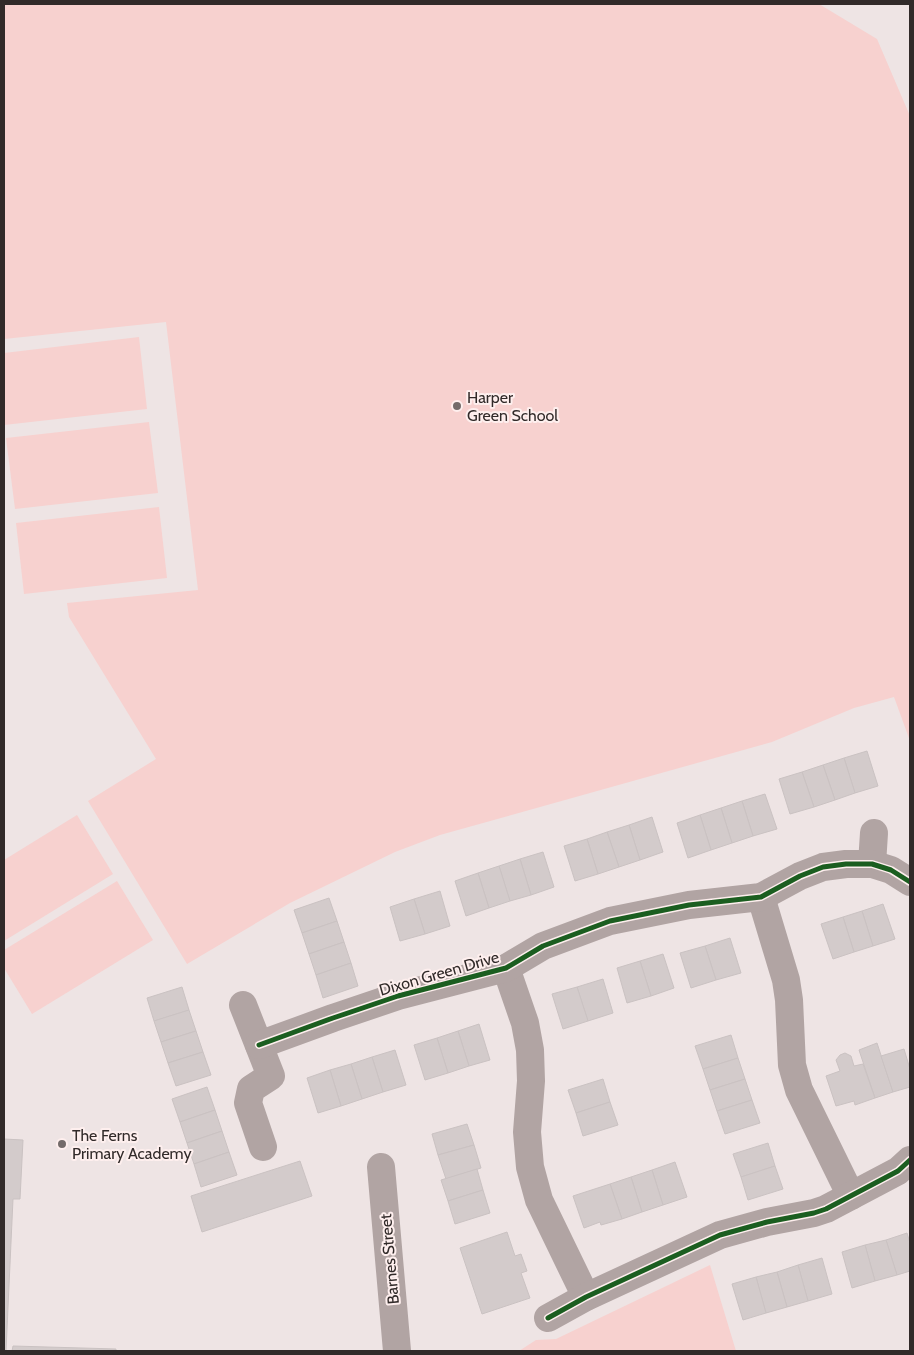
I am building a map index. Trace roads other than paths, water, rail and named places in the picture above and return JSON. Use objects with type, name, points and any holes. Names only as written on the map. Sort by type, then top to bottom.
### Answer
[{"type":"street","points":[[872,864],[874,833]]},
{"type":"street","name":"Dixon Green Drive","points":[[259,1045],[398,996],[506,968],[543,946],[610,921],[689,905],[761,897],[800,876],[823,867],[846,864],[872,864],[891,870],[910,882]]},
{"type":"street","points":[[761,897],[786,980],[789,1000],[792,1065],[799,1090],[851,1196]]},
{"type":"street","name":"Dixon Green Drive","points":[[506,968],[526,1023],[530,1050],[531,1082],[527,1132],[530,1167],[539,1200],[586,1297]]},
{"type":"street","points":[[243,1005],[271,1076],[251,1089],[248,1104],[263,1147]]},
{"type":"street","points":[[548,1318],[586,1297],[720,1236],[767,1222],[826,1209],[898,1171],[910,1160]]},
{"type":"street","name":"Barnes Street","points":[[381,1167],[397,1351]]},
{"type":"place","name":"Harper Green School","points":[[457,406]]},
{"type":"place","name":"The Ferns Primary Academy","points":[[62,1144]]}]
